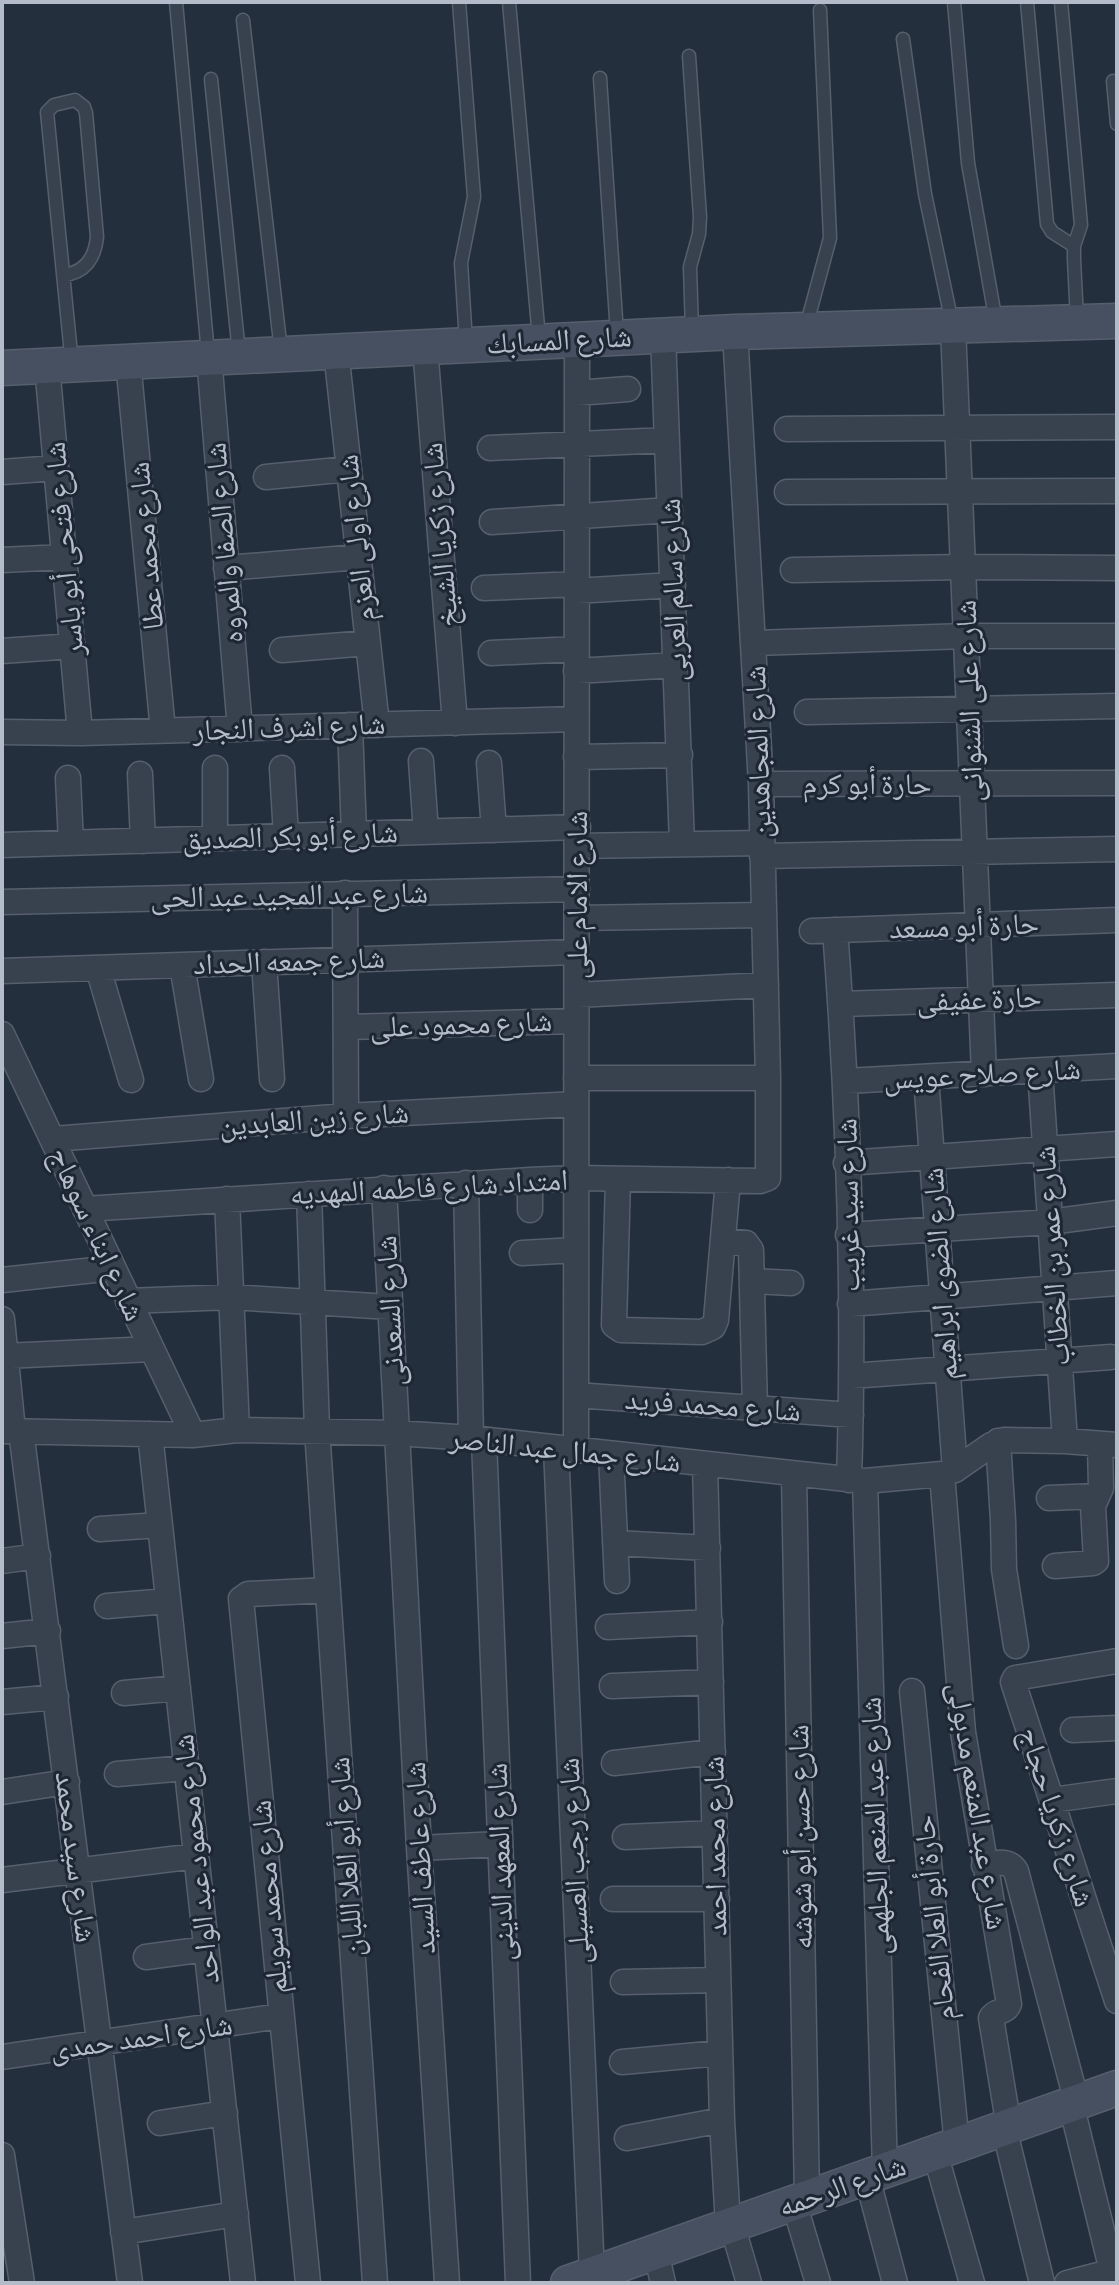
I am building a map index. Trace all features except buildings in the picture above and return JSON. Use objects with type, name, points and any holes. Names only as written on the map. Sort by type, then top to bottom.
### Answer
[{"type":"street","name":"شارع المسابك","points":[[2,368],[677,334],[1117,321]]},
{"type":"street","name":"شارع على الشنوانى","points":[[953,327],[984,1074]]},
{"type":"street","name":"شارع المجاهدين","points":[[735,332],[761,784],[769,1173]]},
{"type":"street","name":"شارع سالم العربى","points":[[677,334],[667,440],[682,844]]},
{"type":"street","name":"شارع الامام على","points":[[566,1450],[576,1395],[577,339]]},
{"type":"street","name":"شارع زكريا الشيخ","points":[[425,347],[455,723]]},
{"type":"street","name":"شارع اولى العزم","points":[[336,351],[377,725]]},
{"type":"street","name":"شارع الصفا والمروه","points":[[224,357],[226,568],[240,729]]},
{"type":"street","name":"شارع محمد عطا","points":[[128,361],[163,731]]},
{"type":"street","name":"شارع فتحى أبو ياسر","points":[[60,365],[56,468],[80,733]]},
{"type":"street","points":[[577,393],[628,389]]},
{"type":"street","points":[[787,429],[1117,427]]},
{"type":"street","points":[[490,448],[667,440]]},
{"type":"street","points":[[2,472],[56,468]]},
{"type":"street","points":[[266,477],[349,469]]},
{"type":"street","points":[[787,492],[1117,491]]},
{"type":"street","points":[[492,522],[670,510]]},
{"type":"street","points":[[2,560],[64,557]]},
{"type":"street","points":[[226,568],[359,557]]},
{"type":"street","points":[[793,570],[1117,568]]},
{"type":"street","points":[[484,588],[673,585]]},
{"type":"street","points":[[754,643],[966,636],[1117,636]]},
{"type":"street","points":[[282,650],[368,643]]},
{"type":"street","points":[[2,651],[73,646]]},
{"type":"street","points":[[491,653],[676,665]]},
{"type":"street","points":[[807,712],[1117,706]]},
{"type":"street","name":"شارع اشرف النجار","points":[[2,732],[80,733],[576,719]]},
{"type":"street","points":[[350,725],[354,834]]},
{"type":"street","points":[[576,757],[680,755]]},
{"type":"street","points":[[421,761],[426,832]]},
{"type":"street","points":[[489,763],[494,830]]},
{"type":"street","points":[[215,768],[215,838]]},
{"type":"street","points":[[282,768],[286,836]]},
{"type":"street","points":[[140,774],[143,841]]},
{"type":"street","points":[[68,778],[71,843]]},
{"type":"street","name":"حارة أبو كرم","points":[[761,784],[1117,783]]},
{"type":"street","name":"شارع أبو بكر الصديق","points":[[2,845],[494,830],[762,850],[975,854],[1117,849]]},
{"type":"street","points":[[2,837],[2,845]]},
{"type":"street","name":"شارع عبد المجيد عبد الحى","points":[[2,902],[577,889]]},
{"type":"street","points":[[345,893],[346,1116]]},
{"type":"street","points":[[577,918],[764,915]]},
{"type":"street","name":"حارة أبو مسعد","points":[[824,931],[1117,920]]},
{"type":"street","name":"شارع سيد غريب","points":[[824,931],[841,1004],[846,1081],[851,1415],[857,1480]]},
{"type":"street","name":"شارع جمعه الحداد","points":[[2,971],[576,952]]},
{"type":"street","points":[[264,962],[272,1079]]},
{"type":"street","points":[[182,965],[201,1079]]},
{"type":"street","points":[[98,968],[131,1080]]},
{"type":"street","points":[[577,995],[766,985]]},
{"type":"street","name":"حارة عفيفى","points":[[841,1004],[1117,995]]},
{"type":"street","name":"شارع محمود على","points":[[346,1027],[576,1021]]},
{"type":"street","name":"شارع ابناء سوهاج","points":[[2,1034],[193,1435]]},
{"type":"street","name":"شارع صلاح عويس","points":[[846,1081],[1117,1066]]},
{"type":"street","name":"شارع عمر بن الخطاب","points":[[1040,1071],[1065,1441]]},
{"type":"street","name":"شارع الضوى ابراهيم","points":[[926,1077],[947,1369],[948,1472]]},
{"type":"street","points":[[576,1078],[768,1078]]},
{"type":"street","name":"شارع زين العابدين","points":[[53,1139],[346,1116],[576,1104]]},
{"type":"street","points":[[846,1163],[1117,1144]]},
{"type":"street","name":"امتداد شارع فاطمه المهديه","points":[[85,1209],[576,1178],[763,1180],[769,1173]]},
{"type":"street","points":[[618,1179],[613,1323],[618,1329],[702,1332],[710,1330],[716,1320],[728,1180]]},
{"type":"street","points":[[530,1180],[530,1210]]},
{"type":"street","name":"شارع المعهد الدينى","points":[[466,1183],[518,2283]]},
{"type":"street","name":"شارع السعدنى","points":[[384,1188],[396,1433]]},
{"type":"street","name":"شارع أبو العلا اللبان","points":[[309,1194],[317,1430],[375,2283]]},
{"type":"street","points":[[227,1199],[237,1430]]},
{"type":"street","points":[[848,1235],[1050,1222],[1117,1213]]},
{"type":"street","points":[[723,1241],[749,1244],[751,1250],[755,1409]]},
{"type":"street","points":[[522,1253],[576,1250]]},
{"type":"street","points":[[2,1280],[113,1268]]},
{"type":"street","points":[[752,1281],[791,1283]]},
{"type":"street","points":[[850,1304],[1117,1283]]},
{"type":"street","points":[[128,1301],[231,1297],[390,1307]]},
{"type":"street","name":"شارع سيد محمد","points":[[2,1319],[12,1431],[38,1556],[130,2283]]},
{"type":"street","points":[[5,1356],[152,1349]]},
{"type":"street","points":[[851,1376],[1111,1357]]},
{"type":"street","name":"شارع محمد فريد","points":[[576,1395],[851,1415]]},
{"type":"street","name":"شارع جمال عبد الناصر","points":[[12,1431],[193,1435],[237,1430],[396,1433],[857,1480],[948,1472],[998,1441]]},
{"type":"street","name":"شارع عاطف السيد","points":[[396,1433],[447,2283]]},
{"type":"street","name":"شارع محمود عبد الواحد","points":[[150,1434],[243,2283]]},
{"type":"street","points":[[1016,1646],[1016,1568],[998,1441],[1065,1441],[1108,1445],[1101,1488],[1093,1506],[1106,1549],[1093,1563],[1055,1566]]},
{"type":"street","name":"شارع رجب العسيلى","points":[[566,1450],[592,2278]]},
{"type":"street","points":[[611,1454],[617,1581]]},
{"type":"street","name":"شارع محمد احمد","points":[[705,1465],[722,2120],[730,2225],[749,2283]]},
{"type":"street","name":"شارع عبد المنعم مدبولى","points":[[948,1472],[963,1732],[1009,2004],[991,2018],[1006,2128]]},
{"type":"street","name":"شارع حسن أبو شوشه","points":[[794,1475],[801,2200],[818,2283]]},
{"type":"street","name":"شارع عبد المنعم الجلهمى","points":[[857,1480],[876,2174],[895,2283]]},
{"type":"street","points":[[1049,1498],[1097,1496]]},
{"type":"street","points":[[100,1529],[160,1525]]},
{"type":"street","points":[[615,1543],[708,1548]]},
{"type":"street","points":[[2,1561],[38,1556]]},
{"type":"street","name":"شارع محمد سويلم","points":[[308,2283],[241,1599],[248,1594],[328,1590]]},
{"type":"street","points":[[107,1606],[168,1601]]},
{"type":"street","points":[[608,1627],[710,1622]]},
{"type":"street","points":[[2,1636],[48,1631]]},
{"type":"street","name":"شارع زكريا حجاج","points":[[1117,1661],[1015,1678],[1014,1685],[1117,2001]]},
{"type":"street","points":[[612,1686],[711,1682]]},
{"type":"street","points":[[124,1693],[178,1688]]},
{"type":"street","name":"حارة أبو العلا الفحام","points":[[912,1691],[946,2149],[972,2283]]},
{"type":"street","points":[[2,1702],[56,1697]]},
{"type":"street","points":[[1073,1730],[1117,1728]]},
{"type":"street","points":[[614,1763],[713,1752]]},
{"type":"street","points":[[117,1774],[186,1768]]},
{"type":"street","points":[[2,1792],[67,1782]]},
{"type":"street","points":[[1052,1800],[1115,1799]]},
{"type":"street","points":[[625,1837],[715,1833]]},
{"type":"street","points":[[419,1848],[499,1844]]},
{"type":"street","points":[[2,1880],[196,1856]]},
{"type":"street","points":[[984,1865],[1005,1862],[1016,1871],[1115,2270],[1067,2283]]},
{"type":"street","points":[[613,1899],[717,1899]]},
{"type":"street","points":[[146,1957],[206,1949]]},
{"type":"street","points":[[623,1982],[718,1980]]},
{"type":"street","name":"شارع احمد حمدى","points":[[2,2057],[280,2016]]},
{"type":"street","points":[[622,2062],[720,2053]]},
{"type":"street","name":"شارع الرحمه","points":[[592,2278],[660,2267],[730,2225],[1117,2088]]},
{"type":"street","points":[[160,2123],[225,2113]]},
{"type":"street","points":[[627,2138],[722,2120]]},
{"type":"street","points":[[1006,2128],[1042,2283]]},
{"type":"street","points":[[2,2155],[9,2250],[22,2283]]},
{"type":"street","points":[[123,2232],[236,2214]]},
{"type":"lane","points":[[176,2],[224,357]]},
{"type":"lane","points":[[459,2],[474,197],[461,263],[466,345]]},
{"type":"lane","points":[[509,2],[539,341]]},
{"type":"lane","points":[[954,2],[968,163],[989,269],[996,325]]},
{"type":"lane","points":[[1027,2],[1047,224],[1052,232],[1074,246]]},
{"type":"lane","points":[[1061,2],[1081,225],[1074,246],[1077,323]]},
{"type":"lane","points":[[805,330],[830,238],[820,10]]},
{"type":"lane","points":[[243,20],[281,354]]},
{"type":"lane","points":[[903,39],[935,249],[953,327]]},
{"type":"lane","points":[[677,334],[700,217],[689,56]]},
{"type":"lane","points":[[600,78],[618,338]]},
{"type":"lane","points":[[211,79],[224,357]]},
{"type":"lane","points":[[1113,81],[1117,124]]},
{"type":"lane","points":[[60,365],[63,275],[47,112],[54,105],[75,100],[86,113],[97,237],[96,247],[86,267],[63,275]]}]
